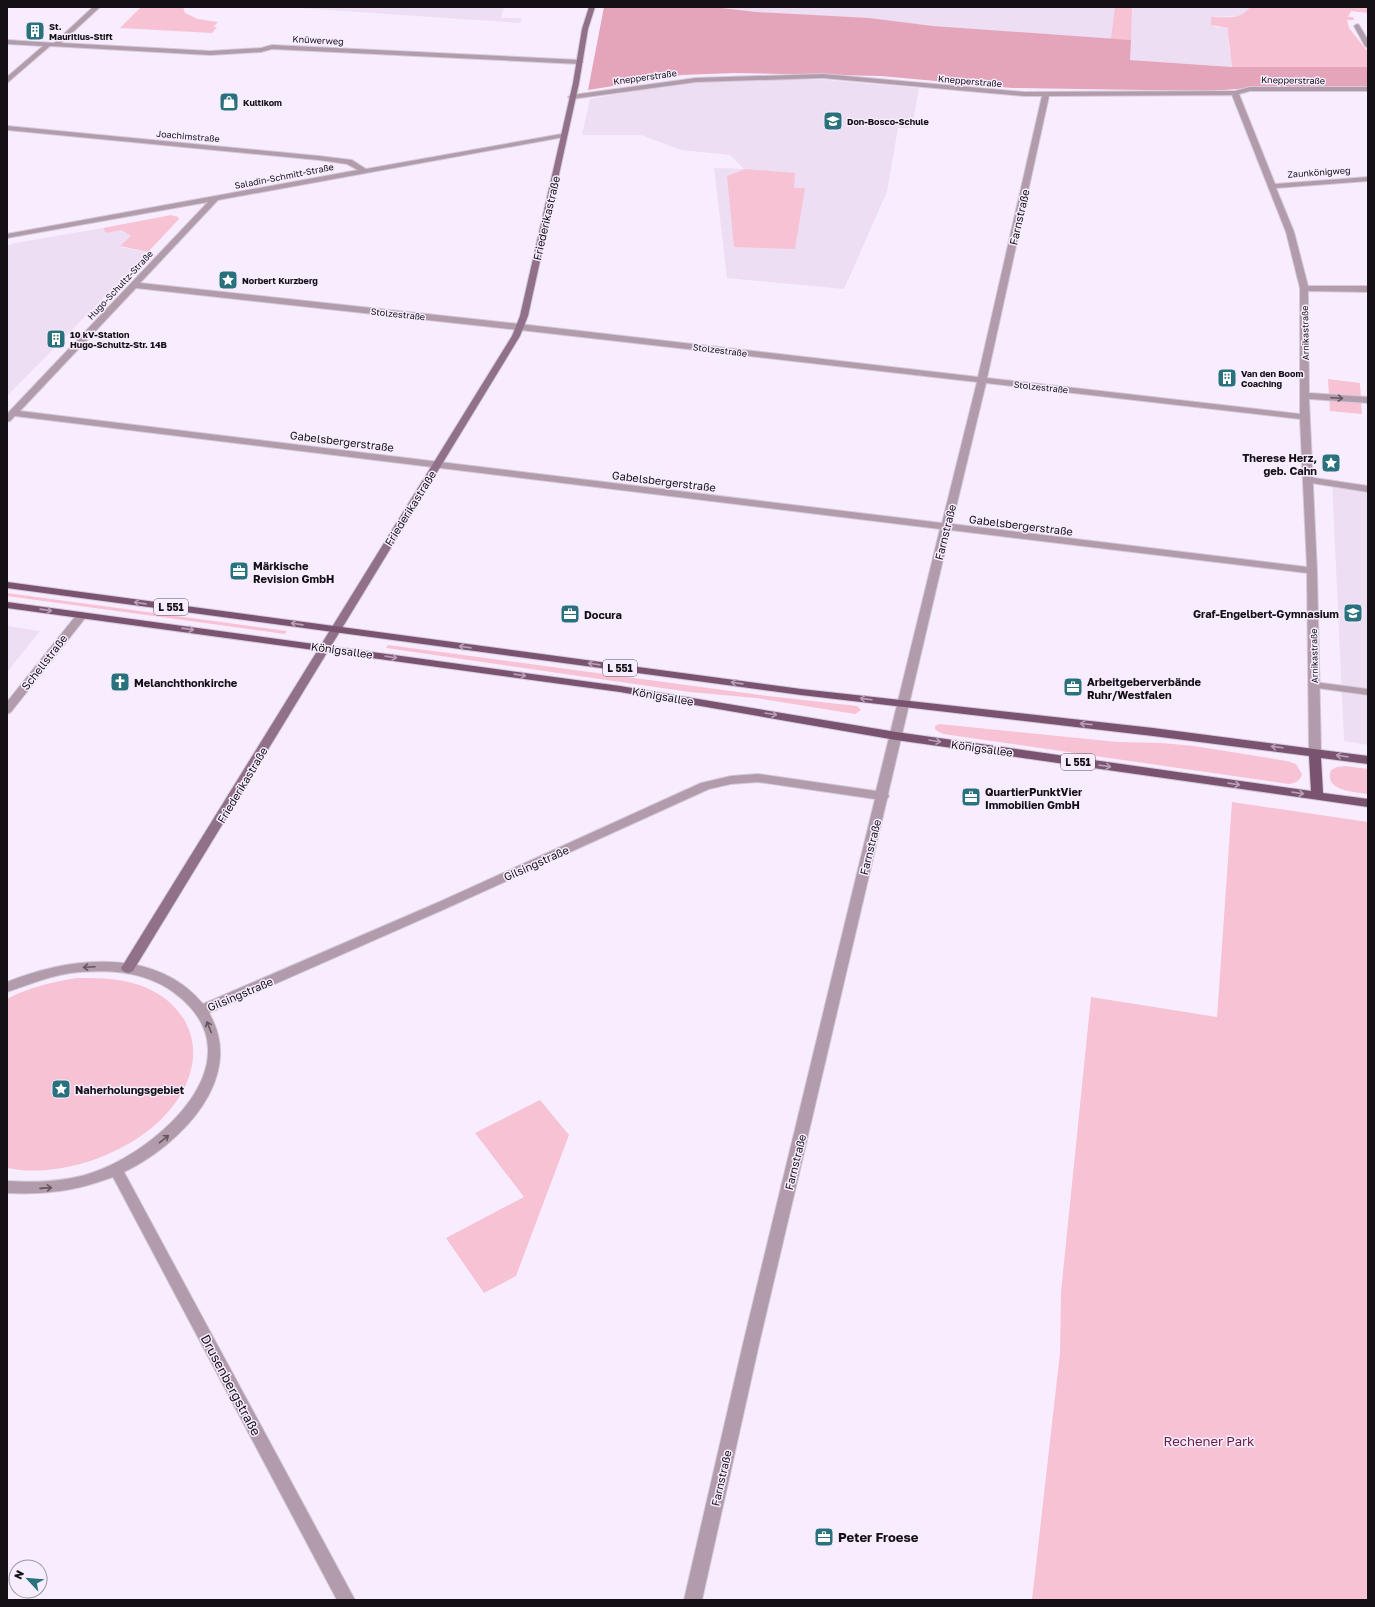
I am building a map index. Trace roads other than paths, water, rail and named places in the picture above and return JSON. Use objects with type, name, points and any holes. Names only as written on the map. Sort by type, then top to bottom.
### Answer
[{"type":"main road","name":"Königsallee","points":[[7,585],[771,688],[1145,731],[1368,760]]},
{"type":"main road","name":"Königsallee","points":[[7,605],[620,689],[896,736],[1368,803]]},
{"type":"main road","points":[[1315,752],[1317,796]]},
{"type":"street","points":[[7,81],[97,7]]},
{"type":"street","name":"Friederikastraße","points":[[128,968],[516,336],[524,316],[580,62],[585,29],[592,7]]},
{"type":"street","points":[[1357,26],[1368,46]]},
{"type":"street","name":"Knüwerweg","points":[[7,42],[210,53],[261,50],[272,47],[580,62]]},
{"type":"street","name":"Knepperstraße","points":[[572,97],[696,80],[784,76],[822,76],[881,80],[996,92],[1046,94],[1235,93],[1250,89],[1368,89]]},
{"type":"street","name":"Arnikastraße","points":[[1235,93],[1290,232],[1304,288],[1306,417],[1312,571],[1315,752]]},
{"type":"street","name":"Farnstraße","points":[[693,1600],[755,1329],[982,381],[1046,94]]},
{"type":"street","name":"Joachimstraße","points":[[7,128],[319,158],[349,162],[364,171]]},
{"type":"street","name":"Saladin-Schmitt-Straße","points":[[7,236],[564,135]]},
{"type":"street","name":"Zaunkönigweg","points":[[1272,186],[1368,179]]},
{"type":"street","name":"Hugo-Schultz-Straße","points":[[10,416],[215,199]]},
{"type":"street","name":"Stolzestraße","points":[[134,285],[520,327],[1306,417]]},
{"type":"street","points":[[1304,288],[1368,289]]},
{"type":"street","points":[[1306,396],[1368,400]]},
{"type":"street","name":"Gabelsbergerstraße","points":[[10,416],[437,465],[946,528],[1312,571]]},
{"type":"street","points":[[1308,480],[1368,489]]},
{"type":"street","name":"Schellstraße","points":[[7,710],[82,615]]},
{"type":"street","points":[[1314,685],[1368,692]]},
{"type":"street","name":"Gilsingstraße","points":[[202,1010],[443,905],[705,786],[737,778],[758,778],[883,796]]},
{"type":"street","points":[[7,987],[43,974],[78,967],[103,966],[128,968],[152,974],[175,985],[189,996],[202,1010],[210,1029],[214,1050],[213,1066],[207,1085],[198,1104],[174,1132],[150,1151],[116,1170],[91,1179],[57,1187],[24,1189],[7,1187]]},
{"type":"street","name":"Drusenbergstraße","points":[[116,1170],[346,1600]]},
{"type":"place","name":"St. Mauritius-Stift","points":[[35,31]]},
{"type":"place","name":"Kultikom","points":[[229,102]]},
{"type":"place","name":"Don-Bosco-Schule","points":[[833,121]]},
{"type":"place","name":"Norbert Kurzberg","points":[[228,280]]},
{"type":"place","name":"10 kV-Station Hugo-Schultz-Str. 14B","points":[[56,339]]},
{"type":"place","name":"Van den Boom Coaching","points":[[1227,378]]},
{"type":"place","name":"Therese Herz, geb. Cahn","points":[[1331,463]]},
{"type":"place","name":"Märkische Revision GmbH","points":[[239,571]]},
{"type":"place","name":"Graf-Engelbert-Gymnasium","points":[[1353,613]]},
{"type":"place","name":"Docura","points":[[570,614]]},
{"type":"place","name":"Melanchthonkirche","points":[[120,682]]},
{"type":"place","name":"Arbeitgeberverbände Ruhr/Westfalen","points":[[1073,687]]},
{"type":"place","name":"QuartierPunktVier Immobilien GmbH","points":[[971,797]]},
{"type":"place","name":"Naherholungsgebiet","points":[[61,1089]]},
{"type":"place","name":"Peter Froese","points":[[824,1537]]},
{"type":"park label","name":"Rechener Park","points":[[1209,1441]]}]
